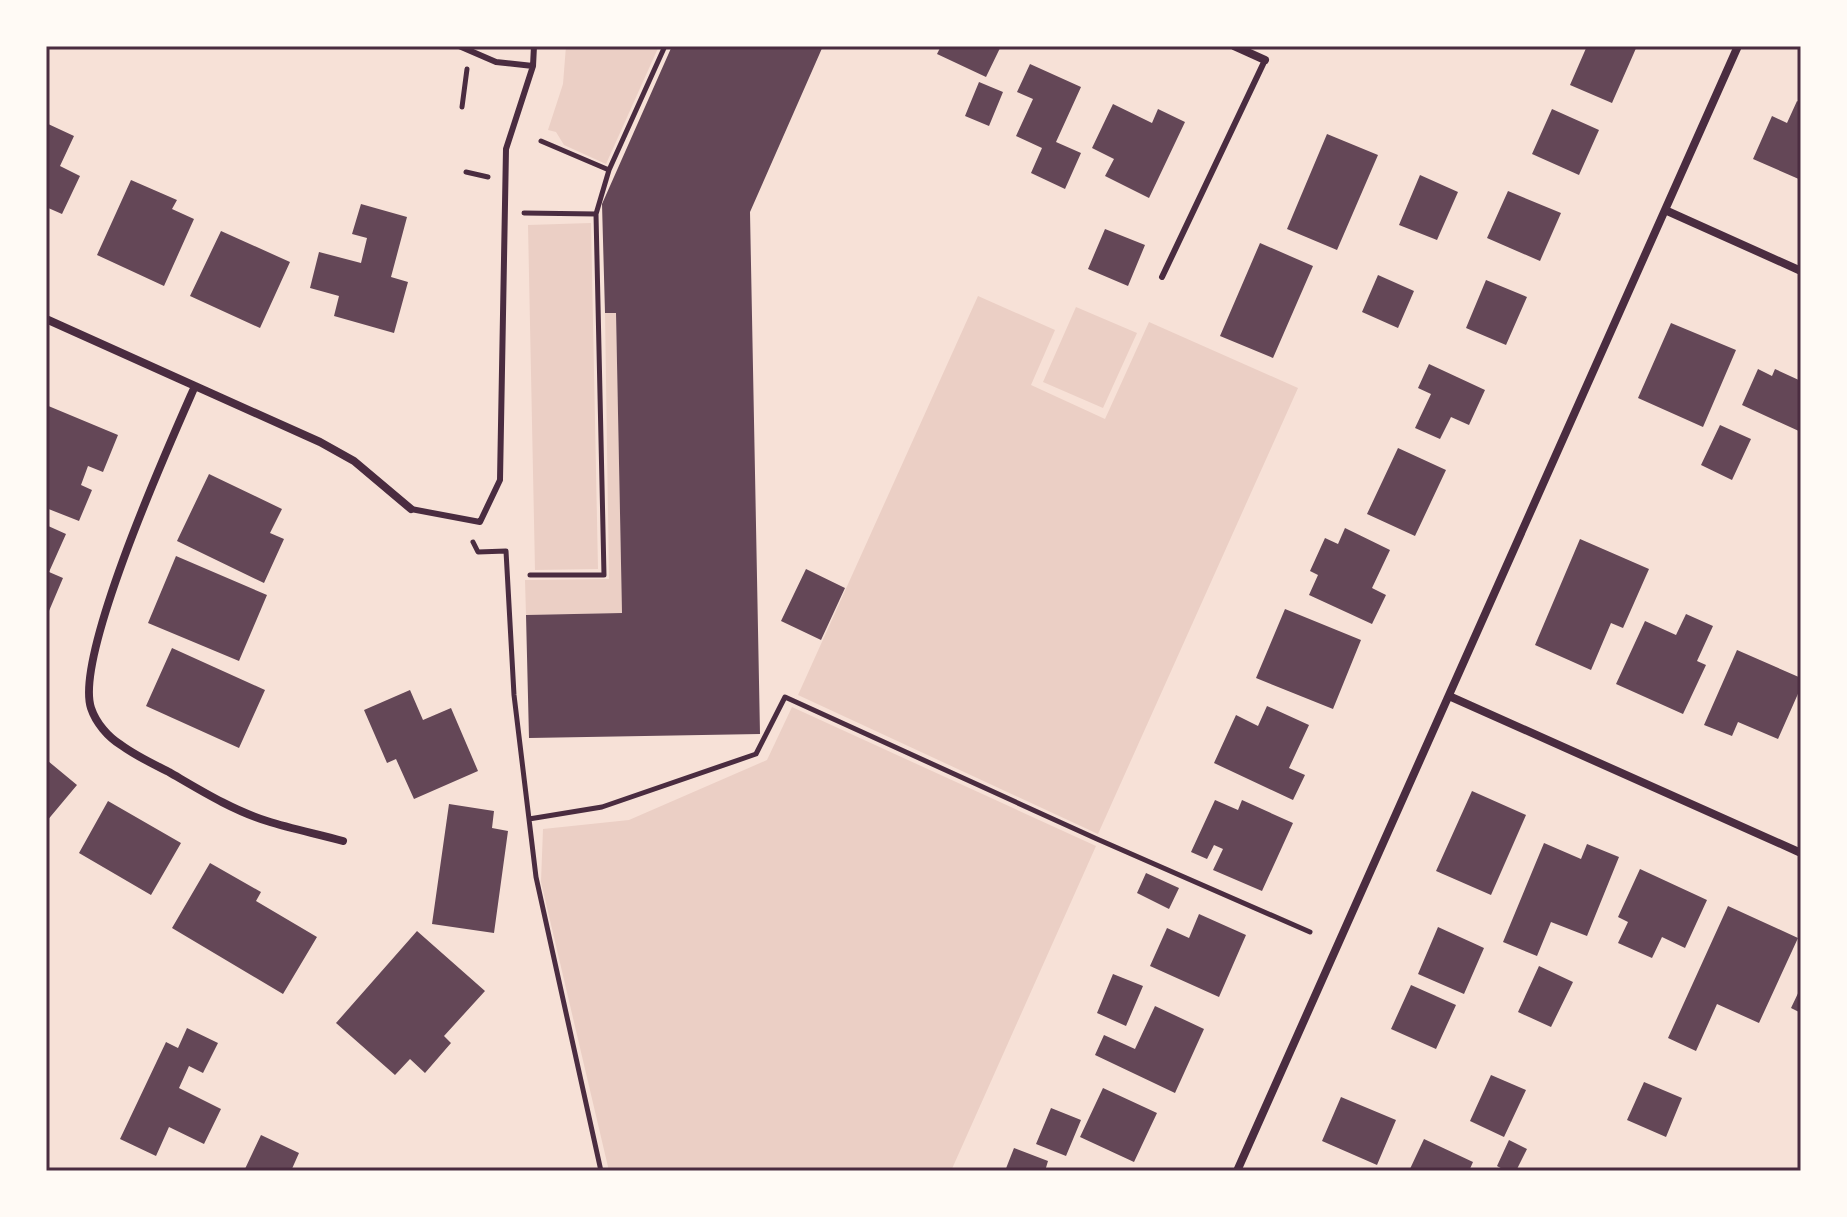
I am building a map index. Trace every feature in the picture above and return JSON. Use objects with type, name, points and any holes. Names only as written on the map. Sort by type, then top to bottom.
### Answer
[{"type":"street","points":[[1234,46],[1265,60]]},
{"type":"street","points":[[1237,1171],[1738,46]]},
{"type":"street","points":[[1665,210],[1801,271]]},
{"type":"street","points":[[46,319],[320,442],[354,461],[411,509]]},
{"type":"street","points":[[195,386],[141,515],[106,615],[91,664],[90,706],[97,721],[120,745],[220,801],[268,822],[343,841]]},
{"type":"street","points":[[1449,696],[1801,853]]},
{"type":"lane","points":[[459,46],[496,62],[533,66]]},
{"type":"lane","points":[[411,509],[480,522],[500,480],[506,149],[533,66],[534,46]]},
{"type":"lane","points":[[1162,277],[1265,60]]},
{"type":"path","points":[[530,575],[604,575],[596,214],[609,170],[665,46]]},
{"type":"path","points":[[462,107],[469,48]]},
{"type":"path","points":[[541,141],[609,170]]},
{"type":"path","points":[[523,213],[596,214]]},
{"type":"path","points":[[472,541],[478,552],[506,551],[514,695],[536,877],[601,1171]]},
{"type":"path","points":[[529,819],[602,807],[756,754],[785,697],[1310,932]]},
{"type":"shaded area","points":[[566,46],[659,46],[606,164],[564,145],[556,132],[548,130],[563,84]]},
{"type":"shaded area","points":[[591,223],[598,569],[535,570],[528,225]]},
{"type":"shaded area","points":[[978,296],[1055,330],[1031,385],[1105,419],[1149,322],[1298,388],[1098,834],[798,695]]},
{"type":"shaded area","points":[[1076,307],[1137,333],[1103,408],[1043,382]]},
{"type":"shaded area","points":[[605,313],[616,313],[622,613],[526,615],[525,580],[609,579]]},
{"type":"shaded area","points":[[792,707],[1096,846],[951,1171],[609,1171],[541,882],[543,829],[629,820],[767,760]]},
{"type":"building","points":[[672,46],[823,46],[750,212],[760,734],[529,738],[526,615],[622,613],[616,313],[605,313],[602,204]]},
{"type":"building","points":[[941,46],[1001,46],[986,77],[937,54]]},
{"type":"building","points":[[1587,46],[1637,46],[1612,103],[1570,85]]},
{"type":"building","points":[[1030,64],[1081,87],[1056,142],[1081,153],[1065,189],[1031,173],[1042,148],[1016,136],[1033,99],[1017,92]]},
{"type":"building","points":[[979,82],[1003,92],[989,126],[965,116]]},
{"type":"building","points":[[1797,101],[1801,103],[1801,180],[1753,159],[1772,116],[1787,123]]},
{"type":"building","points":[[1113,104],[1152,123],[1158,109],[1185,122],[1149,198],[1105,176],[1114,159],[1092,148]]},
{"type":"building","points":[[1552,109],[1599,130],[1579,175],[1532,154]]},
{"type":"building","points":[[46,123],[74,136],[60,166],[80,176],[62,214],[46,207]]},
{"type":"building","points":[[1327,134],[1378,155],[1337,250],[1287,229]]},
{"type":"building","points":[[1420,175],[1458,192],[1437,240],[1399,225]]},
{"type":"building","points":[[131,180],[177,200],[172,209],[194,219],[164,286],[97,255]]},
{"type":"building","points":[[1508,191],[1561,213],[1540,261],[1487,238]]},
{"type":"building","points":[[361,204],[407,217],[391,277],[408,282],[394,333],[334,316],[339,296],[310,288],[319,252],[361,263],[367,238],[352,234]]},
{"type":"building","points":[[1105,229],[1145,245],[1128,286],[1088,269]]},
{"type":"building","points":[[221,231],[290,262],[260,328],[190,296]]},
{"type":"building","points":[[1260,243],[1313,266],[1273,358],[1220,336]]},
{"type":"building","points":[[1378,275],[1414,291],[1398,328],[1362,312]]},
{"type":"building","points":[[1486,280],[1527,297],[1506,345],[1466,328]]},
{"type":"building","points":[[1671,323],[1736,350],[1703,427],[1638,398]]},
{"type":"building","points":[[1429,364],[1485,390],[1469,425],[1451,417],[1440,439],[1415,428],[1431,394],[1418,388]]},
{"type":"building","points":[[1758,369],[1772,376],[1775,369],[1801,381],[1801,432],[1742,405]]},
{"type":"building","points":[[46,405],[118,435],[103,472],[88,466],[81,485],[92,490],[79,521],[46,508]]},
{"type":"building","points":[[1720,425],[1751,439],[1732,480],[1701,465]]},
{"type":"building","points":[[1398,448],[1446,470],[1415,536],[1367,514]]},
{"type":"building","points":[[209,474],[282,509],[270,533],[284,539],[264,583],[177,541]]},
{"type":"building","points":[[46,525],[66,534],[49,572],[63,578],[46,618]]},
{"type":"building","points":[[1345,528],[1390,550],[1372,588],[1386,595],[1372,624],[1309,595],[1318,575],[1310,571],[1325,538],[1338,544]]},
{"type":"building","points":[[1580,539],[1649,569],[1623,628],[1611,623],[1591,670],[1535,645]]},
{"type":"building","points":[[176,556],[267,595],[239,661],[148,623]]},
{"type":"building","points":[[806,569],[845,588],[821,640],[781,621]]},
{"type":"building","points":[[1285,609],[1361,640],[1333,709],[1256,678]]},
{"type":"building","points":[[1686,614],[1713,626],[1697,661],[1706,665],[1683,714],[1616,684],[1645,621],[1676,635]]},
{"type":"building","points":[[172,648],[265,690],[239,748],[146,706]]},
{"type":"building","points":[[1737,650],[1801,678],[1801,687],[1778,739],[1738,722],[1732,736],[1704,725]]},
{"type":"building","points":[[410,690],[423,720],[451,708],[478,771],[414,799],[396,759],[387,763],[364,710]]},
{"type":"building","points":[[1267,706],[1309,725],[1289,768],[1305,775],[1293,800],[1214,763],[1236,715],[1258,726]]},
{"type":"building","points":[[48,761],[77,785],[46,822],[46,763]]},
{"type":"building","points":[[1472,791],[1526,815],[1491,895],[1436,871]]},
{"type":"building","points":[[1215,800],[1238,810],[1242,800],[1293,823],[1262,891],[1213,870],[1223,849],[1214,845],[1207,859],[1191,852]]},
{"type":"building","points":[[108,801],[181,843],[151,895],[79,853]]},
{"type":"building","points":[[449,804],[494,811],[492,828],[508,831],[494,933],[432,924]]},
{"type":"building","points":[[1544,843],[1581,859],[1587,844],[1619,857],[1587,936],[1551,922],[1537,956],[1503,942]]},
{"type":"building","points":[[210,863],[261,892],[256,901],[317,937],[283,994],[172,928]]},
{"type":"building","points":[[1640,869],[1707,900],[1685,948],[1662,937],[1652,958],[1618,943],[1628,922],[1618,917]]},
{"type":"building","points":[[1146,873],[1179,888],[1169,909],[1137,893]]},
{"type":"building","points":[[1728,906],[1798,938],[1759,1023],[1717,1004],[1696,1051],[1668,1038]]},
{"type":"building","points":[[1199,914],[1246,935],[1219,997],[1150,966],[1167,928],[1189,938]]},
{"type":"building","points":[[1438,927],[1484,948],[1464,994],[1418,974]]},
{"type":"building","points":[[417,931],[485,991],[444,1036],[451,1043],[425,1073],[410,1059],[395,1075],[336,1023]]},
{"type":"building","points":[[1539,966],[1573,982],[1551,1027],[1518,1012]]},
{"type":"building","points":[[1113,974],[1143,986],[1126,1026],[1097,1013]]},
{"type":"building","points":[[1411,985],[1456,1005],[1436,1049],[1391,1029]]},
{"type":"building","points":[[1801,987],[1801,1013],[1791,1008]]},
{"type":"building","points":[[1155,1006],[1204,1029],[1175,1093],[1095,1055],[1104,1035],[1135,1049]]},
{"type":"building","points":[[187,1028],[218,1043],[203,1073],[189,1066],[179,1088],[221,1109],[204,1144],[169,1127],[156,1156],[120,1139],[166,1042],[178,1048]]},
{"type":"building","points":[[1491,1075],[1526,1090],[1504,1137],[1470,1121]]},
{"type":"building","points":[[1644,1082],[1682,1098],[1666,1137],[1627,1120]]},
{"type":"building","points":[[1103,1088],[1157,1113],[1134,1162],[1080,1137]]},
{"type":"building","points":[[1341,1097],[1396,1120],[1377,1165],[1322,1141]]},
{"type":"building","points":[[1051,1108],[1081,1120],[1066,1156],[1036,1144]]},
{"type":"building","points":[[261,1135],[299,1153],[291,1171],[244,1171]]},
{"type":"building","points":[[1424,1139],[1473,1162],[1469,1171],[1409,1171]]},
{"type":"building","points":[[1509,1140],[1527,1149],[1516,1171],[1506,1171],[1497,1166]]},
{"type":"building","points":[[1014,1148],[1048,1161],[1045,1171],[1005,1171]]}]
